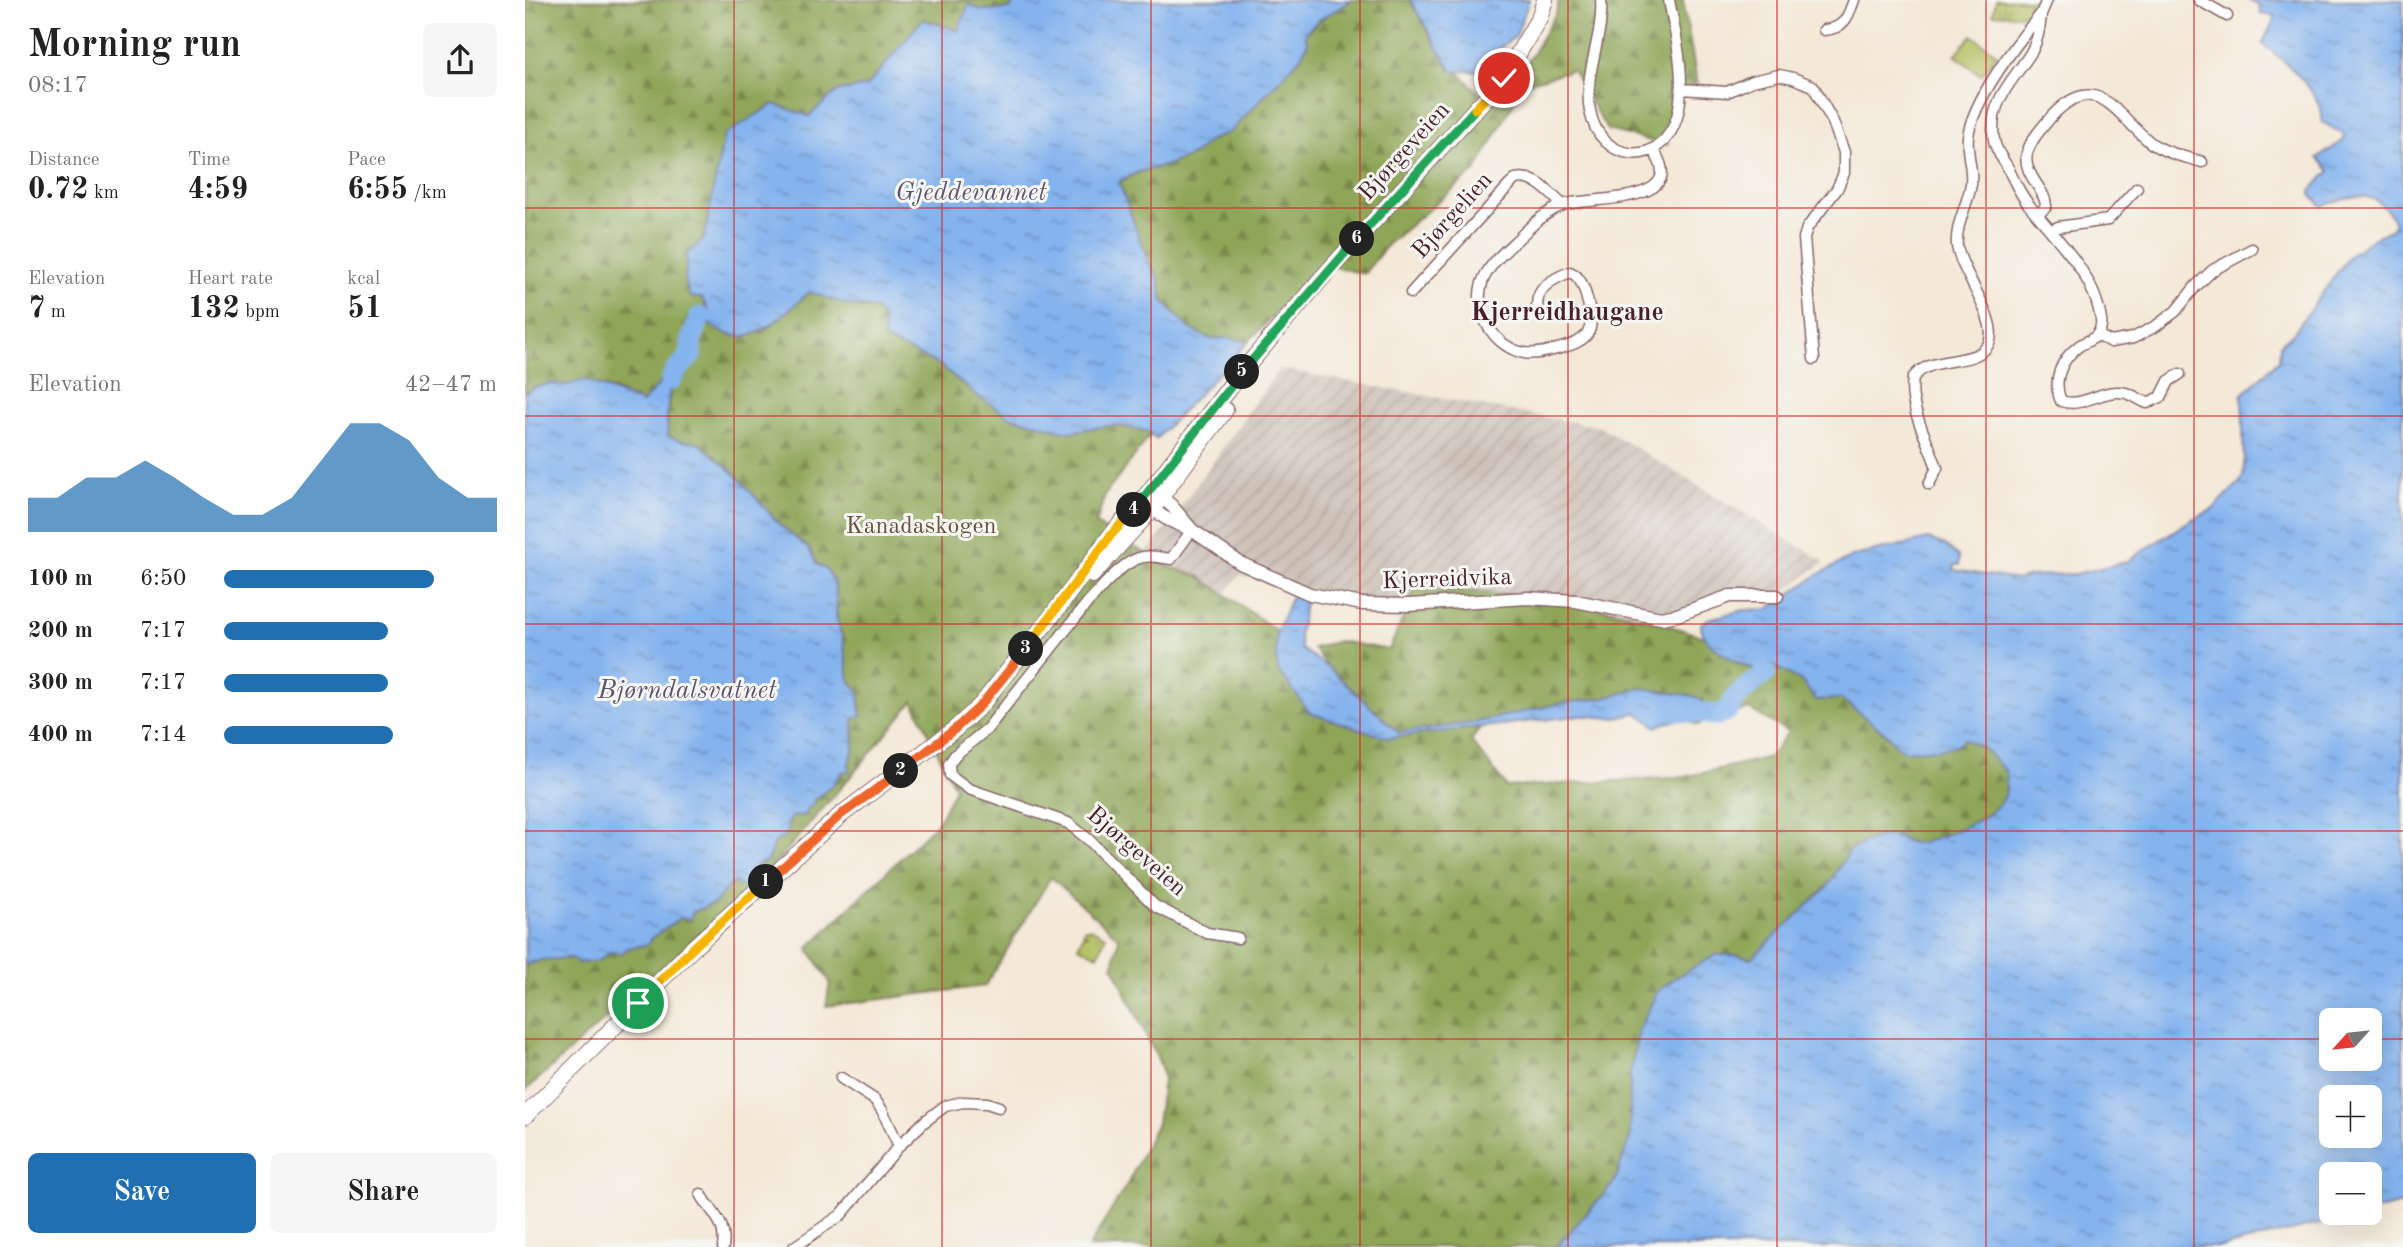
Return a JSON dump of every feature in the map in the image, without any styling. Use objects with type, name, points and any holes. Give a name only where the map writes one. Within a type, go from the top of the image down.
[{"type":"main road","name":"Bjørgeveien","points":[[525,1116],[704,937],[842,814],[955,729],[981,705],[1058,608],[1094,573],[1153,501],[1235,380],[1321,279],[1504,78],[1539,18],[1545,0]]},
{"type":"street","points":[[1599,2],[1588,88],[1594,127],[1602,139],[1617,151],[1637,155],[1652,149],[1669,134],[1677,117],[1681,89],[1669,0]]},
{"type":"street","points":[[1823,30],[1840,27],[1847,19],[1854,0]]},
{"type":"street","points":[[1929,484],[1937,468],[1922,432],[1912,396],[1913,378],[1925,366],[1979,353],[1987,347],[1990,340],[1989,323],[1963,267],[1957,243],[1958,230],[1971,188],[1968,133],[1987,89],[2041,14],[2047,0]]},
{"type":"street","points":[[2199,0],[2227,16]]},
{"type":"street","points":[[2041,14],[2040,30],[2031,53],[2008,82],[1999,100],[1994,118],[1994,141],[2016,186],[2083,272],[2094,293],[2102,324],[2098,335],[2064,358],[2057,392],[2061,401],[2076,403],[2106,393],[2126,393],[2147,403],[2161,397],[2169,381],[2181,374]]},
{"type":"street","points":[[1681,89],[1727,92],[1768,76],[1793,78],[1813,86],[1833,122],[1844,152],[1844,173],[1837,189],[1807,228],[1804,238],[1814,359]]},
{"type":"street","points":[[2037,215],[2046,208],[2046,201],[2028,171],[2027,154],[2035,135],[2071,99],[2085,95],[2109,102],[2152,143],[2202,162]]},
{"type":"street","points":[[1538,311],[1536,302],[1546,283],[1570,272],[1577,275],[1583,285],[1592,323],[1582,340],[1535,354],[1514,350],[1495,335],[1483,318],[1482,284],[1492,266],[1532,226],[1563,205],[1637,195],[1655,188],[1662,174],[1652,149]]},
{"type":"street","name":"Bjørgelien","points":[[1411,293],[1515,179],[1532,179],[1563,205]]},
{"type":"street","points":[[2051,231],[2058,227],[2108,220],[2137,188]]},
{"type":"street","points":[[2098,335],[2111,342],[2133,338],[2155,326],[2176,312],[2195,287],[2213,270],[2252,249]]},
{"type":"street","name":"Kjerreidvika","points":[[1153,501],[1163,518],[1192,530],[1240,563],[1310,594],[1361,604],[1409,605],[1528,598],[1576,601],[1661,618],[1730,596],[1777,596]]},
{"type":"street","name":"Bjørgeveien","points":[[1192,530],[1171,559],[1146,556],[1135,559],[1104,586],[987,729],[955,755],[949,764],[950,775],[969,789],[1068,823],[1089,839],[1155,906],[1206,933],[1238,938]]},
{"type":"street","points":[[841,1078],[875,1101],[899,1146]]},
{"type":"street","points":[[794,1247],[841,1215],[899,1146],[945,1106],[963,1102],[986,1103],[999,1107]]},
{"type":"street","points":[[701,1194],[722,1223],[723,1247]]},
{"type":"shaded area","points":[[1279,369],[1601,427],[1825,562],[1777,596],[1730,596],[1676,616],[1409,605],[1310,594],[1240,575],[1076,779],[1076,628],[1156,542]]},
{"type":"green space","name":"Kanadaskogen","points":[[525,0],[1015,0],[1011,9],[981,10],[959,31],[923,19],[867,86],[836,92],[809,116],[725,135],[704,239],[685,283],[690,297],[702,298],[708,311],[701,317],[762,333],[810,292],[845,304],[876,309],[883,319],[884,339],[940,365],[976,395],[1011,417],[1069,432],[1113,425],[1147,431],[1151,434],[1105,495],[1096,524],[1169,567],[1199,576],[1277,631],[1276,658],[1388,738],[1481,727],[1471,741],[1507,787],[1685,777],[1770,757],[1788,732],[1749,709],[1697,725],[1685,718],[1700,714],[1604,698],[1563,703],[1472,723],[1399,733],[1329,668],[1313,648],[1339,641],[1389,650],[1415,590],[1485,593],[1616,611],[1702,636],[1741,665],[1765,671],[1782,669],[1806,685],[1816,700],[1841,698],[1893,740],[1964,739],[1984,747],[2006,772],[2005,794],[2000,803],[1981,819],[1921,843],[1912,843],[1892,835],[1849,851],[1841,867],[1819,896],[1753,957],[1748,959],[1738,955],[1716,955],[1675,978],[1657,992],[1630,1075],[1630,1138],[1614,1183],[1556,1247],[1089,1247],[1129,1181],[1157,1123],[1163,1081],[1161,1066],[1113,966],[1119,938],[1051,877],[985,986],[826,1006],[830,982],[808,948],[938,822],[955,788],[913,701],[765,875],[525,1091],[525,965],[542,960],[573,958],[578,962],[598,961],[611,952],[648,944],[652,938],[680,918],[715,903],[726,888],[768,860],[773,844],[782,837],[791,817],[807,809],[832,786],[849,763],[854,748],[853,720],[859,692],[849,679],[836,616],[834,582],[827,570],[817,564],[809,548],[780,525],[736,475],[699,442],[681,441],[668,436],[667,413],[671,384],[660,384],[643,403],[612,389],[584,381],[566,385],[553,383],[525,393]]},
{"type":"green space","points":[[1351,0],[1410,0],[1451,71],[1457,71],[1488,102],[1517,81],[1556,13],[1559,0],[1683,0],[1697,82],[1675,95],[1667,145],[1607,130],[1572,70],[1524,84],[1476,170],[1388,244],[1364,274],[1323,264],[1248,342],[1229,338],[1210,339],[1189,328],[1163,301],[1159,279],[1148,261],[1119,182],[1138,172],[1164,166],[1195,154],[1208,141],[1230,132],[1308,31],[1322,18]]},
{"type":"green space","points":[[1996,0],[2036,0],[2027,13],[2018,15],[1993,14]]},
{"type":"green space","points":[[1972,35],[1997,54],[1981,75],[1955,55]]},
{"type":"green space","points":[[1085,928],[1106,936],[1098,955],[1078,946],[1083,935],[1087,935],[1083,932]]},
{"type":"water","name":"Gjeddevannet","points":[[1015,0],[1351,0],[1314,24],[1305,36],[1308,42],[1301,57],[1230,132],[1208,141],[1195,154],[1164,166],[1138,172],[1119,182],[1148,261],[1159,279],[1163,301],[1189,328],[1210,339],[1229,338],[1248,342],[1156,439],[1147,431],[1113,425],[1069,432],[1011,417],[976,395],[940,365],[884,339],[883,319],[876,309],[845,304],[810,292],[759,332],[746,336],[732,335],[717,330],[700,317],[708,311],[702,298],[690,297],[685,283],[687,254],[704,239],[724,135],[774,104],[809,116],[836,92],[867,86],[923,19],[958,31],[969,4],[981,10],[1010,9]]},
{"type":"water","points":[[1410,0],[1529,0],[1516,36],[1498,49],[1487,72],[1452,71]]},
{"type":"water","points":[[2248,0],[2403,0],[2403,1204],[2382,1209],[2382,1162],[2319,1162],[2319,1224],[2222,1247],[1556,1247],[1614,1183],[1630,1138],[1630,1075],[1639,1029],[1657,992],[1675,978],[1716,955],[1753,957],[1826,888],[1851,849],[1872,839],[1892,835],[1912,843],[1922,843],[1981,819],[2000,803],[2005,794],[2006,772],[1984,748],[1964,739],[1945,748],[1904,751],[1841,699],[1816,700],[1802,682],[1771,664],[1766,673],[1726,655],[1708,641],[1701,624],[1708,619],[1744,610],[1768,609],[1819,574],[1854,556],[1928,539],[1945,545],[1959,557],[1959,565],[1954,565],[1954,570],[2018,580],[2029,576],[2076,574],[2126,562],[2191,520],[2212,510],[2239,483],[2243,477],[2244,464],[2242,395],[2279,360],[2280,345],[2294,332],[2350,255],[2392,229],[2395,222],[2387,210],[2371,198],[2354,197],[2322,206],[2311,195],[2311,190],[2330,171],[2318,158],[2344,140],[2345,135],[2322,122],[2317,101],[2310,89],[2262,44],[2276,16],[2261,14],[2258,5]]},
{"type":"water","name":"Bjørndalsvatnet","points":[[665,378],[671,380],[667,413],[668,436],[681,441],[698,442],[736,475],[780,525],[809,549],[817,564],[827,570],[834,582],[836,616],[849,679],[859,692],[861,716],[853,720],[854,748],[849,763],[850,771],[842,772],[832,786],[814,800],[806,815],[791,817],[787,824],[789,829],[773,844],[768,860],[756,866],[746,876],[748,886],[740,887],[735,882],[715,903],[693,912],[690,919],[680,918],[652,938],[648,944],[625,949],[623,953],[611,952],[598,961],[578,963],[572,958],[542,960],[525,965],[525,393],[553,383],[566,385],[586,380],[642,403]]},
{"type":"water","points":[[1293,594],[1306,598],[1299,634],[1301,649],[1329,668],[1399,733],[1472,723],[1563,703],[1604,698],[1641,688],[1694,696],[1702,700],[1703,706],[1700,714],[1657,727],[1636,712],[1613,718],[1576,716],[1388,738],[1310,713],[1278,670],[1277,631]]},
{"type":"waterway","points":[[671,380],[691,355],[691,341],[700,317]]},
{"type":"waterway","points":[[1672,710],[1718,715],[1727,711],[1740,693],[1766,673]]},
{"type":"district","name":"Kjerreidhaugane","points":[[1567,313]]},
{"type":"route","points":[[638,1003],[695,946],[842,814],[955,729],[981,705],[1058,608],[1111,535],[1146,496],[1235,380],[1321,279],[1504,78]]}]
